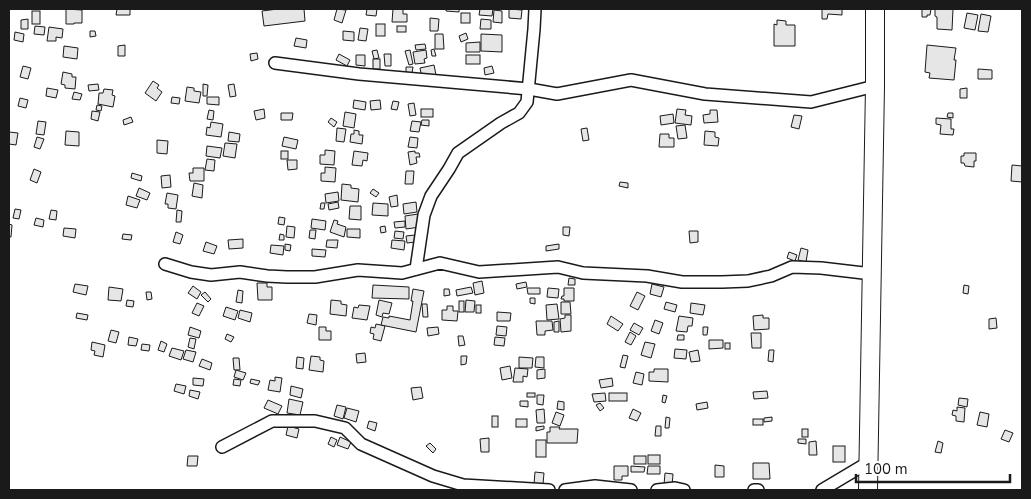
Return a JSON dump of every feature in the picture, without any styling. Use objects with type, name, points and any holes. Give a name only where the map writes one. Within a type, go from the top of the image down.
[{"type":"highway","points":[[868,490],[875,9]]},
{"type":"street","points":[[416,270],[424,214],[431,196],[458,153],[501,123],[519,114],[527,102],[535,9]]},
{"type":"street","points":[[275,63],[360,74],[529,89],[556,94],[631,80],[705,94],[811,102],[875,86]]},
{"type":"street","points":[[165,264],[191,272],[211,275],[240,272],[287,277],[314,277],[358,270],[402,273],[440,263],[479,272],[558,268],[583,273],[647,276],[682,282],[748,281],[771,276],[792,267],[821,268],[872,274]]},
{"type":"street","points":[[222,448],[272,421],[315,422],[345,428],[361,444],[433,476],[463,485],[550,490]]},
{"type":"street","points":[[822,490],[868,462]]},
{"type":"street","points":[[565,490],[595,486],[631,490]]},
{"type":"street","points":[[657,490],[675,488],[684,490]]},
{"type":"building","points":[[66,9],[82,10],[82,23],[66,24]]},
{"type":"building","points":[[117,9],[130,9],[130,15],[116,15]]},
{"type":"building","points":[[304,9],[305,21],[264,26],[262,11]]},
{"type":"building","points":[[337,9],[346,10],[342,23],[334,20]]},
{"type":"building","points":[[367,9],[377,9],[376,16],[366,15]]},
{"type":"building","points":[[393,9],[403,9],[403,14],[407,14],[407,22],[392,22]]},
{"type":"building","points":[[446,9],[459,9],[459,12],[446,11]]},
{"type":"building","points":[[480,9],[493,9],[492,16],[479,15]]},
{"type":"building","points":[[509,9],[522,10],[521,19],[509,18]]},
{"type":"building","points":[[822,9],[842,9],[842,15],[828,14],[827,19],[822,19]]},
{"type":"building","points":[[922,9],[931,9],[930,15],[922,17]]},
{"type":"building","points":[[935,9],[953,9],[952,30],[937,29]]},
{"type":"building","points":[[494,10],[502,11],[502,23],[493,22]]},
{"type":"building","points":[[32,11],[40,11],[40,24],[32,24]]},
{"type":"building","points":[[461,13],[470,13],[470,23],[461,23]]},
{"type":"building","points":[[967,13],[978,15],[975,30],[964,28]]},
{"type":"building","points":[[981,14],[991,16],[988,32],[978,31]]},
{"type":"building","points":[[430,18],[439,19],[438,31],[430,31]]},
{"type":"building","points":[[28,19],[28,29],[21,29],[21,20]]},
{"type":"building","points":[[481,19],[491,20],[491,29],[480,29]]},
{"type":"building","points":[[777,20],[786,21],[786,25],[795,25],[795,46],[774,46],[774,24],[777,25]]},
{"type":"building","points":[[376,24],[385,24],[385,36],[376,36]]},
{"type":"building","points":[[35,26],[45,27],[44,35],[34,34]]},
{"type":"building","points":[[397,26],[406,26],[406,32],[397,32]]},
{"type":"building","points":[[49,27],[63,29],[62,38],[56,37],[56,41],[47,41]]},
{"type":"building","points":[[360,28],[368,29],[366,41],[358,40]]},
{"type":"building","points":[[90,31],[95,31],[96,36],[90,37]]},
{"type":"building","points":[[343,31],[354,32],[354,41],[343,40]]},
{"type":"building","points":[[15,32],[24,34],[23,42],[14,40]]},
{"type":"building","points":[[466,33],[468,39],[461,42],[459,36]]},
{"type":"building","points":[[435,34],[443,34],[444,49],[435,49]]},
{"type":"building","points":[[481,34],[502,35],[502,52],[481,51]]},
{"type":"building","points":[[296,38],[307,40],[306,48],[294,46]]},
{"type":"building","points":[[480,42],[480,52],[466,52],[466,43]]},
{"type":"building","points":[[425,44],[426,49],[416,50],[415,45]]},
{"type":"building","points":[[125,45],[125,56],[118,56],[118,46]]},
{"type":"building","points":[[927,45],[956,48],[954,80],[929,78],[930,73],[925,72]]},
{"type":"building","points":[[64,46],[78,48],[77,59],[63,57]]},
{"type":"building","points":[[434,49],[436,56],[432,56],[431,50]]},
{"type":"building","points":[[377,50],[379,58],[374,59],[372,51]]},
{"type":"building","points":[[410,50],[413,64],[409,65],[405,51]]},
{"type":"building","points":[[426,50],[427,58],[424,59],[425,63],[415,64],[413,52]]},
{"type":"building","points":[[257,53],[258,59],[251,61],[250,54]]},
{"type":"building","points":[[339,54],[350,60],[347,66],[336,60]]},
{"type":"building","points":[[384,54],[391,54],[391,66],[385,66]]},
{"type":"building","points":[[356,55],[365,55],[365,66],[356,65]]},
{"type":"building","points":[[466,55],[480,55],[480,64],[466,64]]},
{"type":"building","points":[[373,59],[380,59],[380,69],[373,69]]},
{"type":"building","points":[[434,65],[436,75],[422,78],[420,68]]},
{"type":"building","points":[[23,66],[31,68],[28,79],[20,77]]},
{"type":"building","points":[[492,66],[494,73],[485,75],[484,68]]},
{"type":"building","points":[[406,67],[413,67],[412,73],[406,73]]},
{"type":"building","points":[[978,69],[992,70],[992,79],[978,79]]},
{"type":"building","points":[[63,72],[76,77],[75,89],[65,88],[65,85],[61,84]]},
{"type":"building","points":[[153,81],[159,85],[157,88],[162,92],[156,101],[145,93]]},
{"type":"building","points":[[98,84],[99,90],[89,91],[88,85]]},
{"type":"building","points":[[203,84],[208,85],[207,96],[203,96]]},
{"type":"building","points":[[234,84],[236,96],[230,97],[228,85]]},
{"type":"building","points":[[187,87],[201,92],[199,103],[185,101]]},
{"type":"building","points":[[47,88],[58,90],[56,98],[46,96]]},
{"type":"building","points":[[967,88],[967,98],[960,98],[960,89]]},
{"type":"building","points":[[104,89],[113,90],[112,95],[115,96],[113,107],[98,104],[99,93],[103,93]]},
{"type":"building","points":[[74,92],[82,94],[80,100],[72,99]]},
{"type":"building","points":[[172,97],[180,98],[179,104],[171,103]]},
{"type":"building","points":[[207,97],[219,97],[219,105],[207,104]]},
{"type":"building","points":[[20,98],[28,100],[26,108],[18,106]]},
{"type":"building","points":[[354,100],[366,102],[365,110],[353,108]]},
{"type":"building","points":[[380,100],[381,109],[371,110],[370,101]]},
{"type":"building","points":[[393,101],[399,102],[397,110],[391,109]]},
{"type":"building","points":[[414,103],[416,115],[410,116],[408,104]]},
{"type":"building","points":[[97,105],[102,106],[101,111],[96,110]]},
{"type":"building","points":[[264,109],[265,118],[256,120],[254,111]]},
{"type":"building","points":[[421,109],[433,109],[433,117],[421,117]]},
{"type":"building","points":[[677,109],[686,110],[685,115],[692,116],[691,125],[675,123]]},
{"type":"building","points":[[209,110],[214,111],[213,120],[207,119]]},
{"type":"building","points":[[710,110],[717,110],[718,122],[704,123],[703,115],[710,114]]},
{"type":"building","points":[[92,111],[100,112],[98,121],[91,119]]},
{"type":"building","points":[[345,112],[356,114],[354,128],[343,126]]},
{"type":"building","points":[[281,113],[293,113],[292,120],[281,120]]},
{"type":"building","points":[[948,113],[953,113],[953,118],[947,117]]},
{"type":"building","points":[[673,114],[674,123],[661,125],[660,116]]},
{"type":"building","points":[[794,115],[802,116],[799,129],[791,127]]},
{"type":"building","points":[[131,117],[133,122],[124,125],[123,120]]},
{"type":"building","points":[[331,118],[337,122],[334,127],[328,122]]},
{"type":"building","points":[[936,118],[951,119],[951,129],[954,129],[953,135],[940,134],[941,125],[936,124]]},
{"type":"building","points":[[422,120],[429,120],[429,126],[421,125]]},
{"type":"building","points":[[38,121],[46,122],[44,135],[36,134]]},
{"type":"building","points":[[412,121],[421,122],[419,132],[410,131]]},
{"type":"building","points":[[211,122],[223,124],[221,137],[206,135],[207,127],[210,128]]},
{"type":"building","points":[[685,125],[687,138],[678,139],[676,126]]},
{"type":"building","points":[[337,128],[346,129],[344,142],[336,141]]},
{"type":"building","points":[[587,128],[589,140],[583,141],[581,129]]},
{"type":"building","points":[[354,130],[359,131],[359,135],[363,135],[362,144],[350,142],[351,134],[354,134]]},
{"type":"building","points":[[66,131],[79,132],[79,146],[65,145]]},
{"type":"building","points":[[705,131],[715,132],[715,137],[719,138],[718,146],[704,145]]},
{"type":"building","points":[[9,132],[18,133],[16,145],[9,144]]},
{"type":"building","points":[[229,132],[240,134],[239,142],[228,141]]},
{"type":"building","points":[[660,134],[669,134],[669,138],[674,138],[674,147],[659,147]]},
{"type":"building","points":[[37,137],[44,139],[40,149],[34,147]]},
{"type":"building","points":[[284,137],[298,140],[296,149],[282,146]]},
{"type":"building","points":[[410,137],[418,138],[417,148],[408,147]]},
{"type":"building","points":[[157,140],[168,141],[167,154],[157,153]]},
{"type":"building","points":[[225,143],[237,144],[235,158],[223,156]]},
{"type":"building","points":[[207,146],[222,148],[220,158],[206,156]]},
{"type":"building","points":[[325,150],[335,151],[334,165],[320,164],[320,155],[325,155]]},
{"type":"building","points":[[281,151],[288,151],[288,159],[281,159]]},
{"type":"building","points":[[354,151],[368,153],[367,161],[363,160],[362,166],[352,165]]},
{"type":"building","points":[[415,151],[415,153],[419,153],[420,157],[416,157],[417,163],[410,165],[408,152]]},
{"type":"building","points":[[964,153],[976,153],[974,167],[965,166],[964,163],[961,163],[961,156],[964,156]]},
{"type":"building","points":[[207,159],[215,160],[214,171],[205,170]]},
{"type":"building","points":[[287,160],[297,160],[297,169],[288,170]]},
{"type":"building","points":[[1012,165],[1022,166],[1022,182],[1011,181]]},
{"type":"building","points":[[325,167],[336,168],[335,182],[321,181],[321,173],[325,173]]},
{"type":"building","points":[[193,168],[204,168],[204,181],[190,181],[189,173],[193,173]]},
{"type":"building","points":[[34,169],[41,172],[37,183],[30,180]]},
{"type":"building","points":[[406,171],[414,171],[413,184],[405,184]]},
{"type":"building","points":[[132,173],[142,176],[141,181],[131,178]]},
{"type":"building","points":[[170,175],[171,187],[162,188],[161,176]]},
{"type":"building","points":[[620,182],[628,183],[628,188],[619,186]]},
{"type":"building","points":[[194,183],[203,185],[202,198],[192,196]]},
{"type":"building","points":[[342,184],[351,185],[351,188],[359,189],[358,202],[341,200]]},
{"type":"building","points":[[139,188],[150,193],[147,200],[136,196]]},
{"type":"building","points":[[373,189],[379,193],[376,197],[370,193]]},
{"type":"building","points":[[338,192],[339,201],[326,203],[325,194]]},
{"type":"building","points":[[167,193],[178,195],[176,209],[168,208],[168,204],[165,204]]},
{"type":"building","points":[[397,195],[398,206],[391,207],[389,197]]},
{"type":"building","points":[[128,196],[140,200],[137,208],[126,205]]},
{"type":"building","points":[[338,202],[339,208],[329,210],[328,204]]},
{"type":"building","points":[[416,202],[417,212],[404,214],[403,204]]},
{"type":"building","points":[[321,203],[325,203],[324,209],[320,209]]},
{"type":"building","points":[[373,203],[388,204],[388,216],[372,215]]},
{"type":"building","points":[[350,206],[361,206],[361,220],[349,219]]},
{"type":"building","points":[[15,209],[21,210],[19,219],[13,218]]},
{"type":"building","points":[[51,210],[57,211],[56,220],[49,219]]},
{"type":"building","points":[[177,210],[182,211],[181,222],[176,222]]},
{"type":"building","points":[[418,214],[420,227],[406,229],[405,216]]},
{"type":"building","points":[[279,217],[285,218],[284,225],[278,224]]},
{"type":"building","points":[[36,218],[44,220],[43,227],[34,225]]},
{"type":"building","points":[[312,219],[326,221],[325,230],[311,228]]},
{"type":"building","points":[[334,220],[338,221],[337,224],[346,227],[344,237],[330,232]]},
{"type":"building","points":[[405,221],[405,227],[395,228],[394,222]]},
{"type":"building","points":[[9,224],[12,225],[11,237],[9,237]]},
{"type":"building","points":[[287,226],[295,227],[294,238],[286,237]]},
{"type":"building","points":[[385,226],[386,232],[381,233],[380,227]]},
{"type":"building","points":[[563,227],[570,227],[569,236],[563,235]]},
{"type":"building","points":[[64,228],[76,229],[75,238],[63,236]]},
{"type":"building","points":[[347,229],[360,229],[360,238],[347,237]]},
{"type":"building","points":[[310,230],[316,230],[315,239],[309,238]]},
{"type":"building","points":[[395,231],[404,232],[403,239],[394,238]]},
{"type":"building","points":[[689,231],[698,231],[698,242],[690,243]]},
{"type":"building","points":[[176,232],[183,235],[180,244],[173,242]]},
{"type":"building","points":[[123,234],[132,235],[131,240],[122,239]]},
{"type":"building","points":[[280,234],[284,235],[284,240],[279,240]]},
{"type":"building","points":[[415,235],[416,242],[407,243],[406,236]]},
{"type":"building","points":[[243,239],[243,248],[229,249],[228,240]]},
{"type":"building","points":[[327,240],[338,240],[337,248],[326,247]]},
{"type":"building","points":[[392,240],[405,241],[404,250],[391,248]]},
{"type":"building","points":[[206,242],[217,246],[214,254],[203,251]]},
{"type":"building","points":[[285,244],[291,245],[290,251],[285,250]]},
{"type":"building","points":[[559,244],[559,249],[546,251],[546,246]]},
{"type":"building","points":[[271,245],[284,246],[283,255],[270,253]]},
{"type":"building","points":[[801,248],[808,250],[806,262],[798,260]]},
{"type":"building","points":[[312,249],[326,250],[325,257],[312,256]]},
{"type":"building","points":[[789,252],[797,255],[795,261],[787,258]]},
{"type":"building","points":[[569,278],[575,279],[575,285],[568,285]]},
{"type":"building","points":[[482,281],[484,293],[475,295],[473,283]]},
{"type":"building","points":[[526,282],[527,287],[517,289],[516,284]]},
{"type":"building","points":[[257,283],[267,283],[267,287],[272,287],[272,300],[258,300]]},
{"type":"building","points":[[75,284],[88,286],[86,295],[73,292]]},
{"type":"building","points":[[652,284],[664,287],[661,297],[650,294]]},
{"type":"building","points":[[373,285],[409,287],[409,299],[372,298]]},
{"type":"building","points":[[964,285],[969,286],[968,294],[963,293]]},
{"type":"building","points":[[193,286],[201,292],[197,299],[188,293]]},
{"type":"building","points":[[109,287],[123,289],[121,301],[108,300]]},
{"type":"building","points":[[471,287],[473,293],[457,296],[456,290]]},
{"type":"building","points":[[527,288],[540,288],[540,294],[528,294]]},
{"type":"building","points":[[548,288],[559,289],[558,298],[547,297]]},
{"type":"building","points":[[564,288],[574,288],[574,301],[564,301],[564,299],[561,299],[564,296]]},
{"type":"building","points":[[413,289],[424,291],[416,332],[381,325],[383,317],[389,318],[389,316],[410,320]]},
{"type":"building","points":[[444,289],[449,289],[450,295],[444,296]]},
{"type":"building","points":[[238,290],[243,291],[242,303],[236,302]]},
{"type":"building","points":[[146,292],[151,292],[152,299],[147,300]]},
{"type":"building","points":[[205,292],[211,299],[208,302],[201,295]]},
{"type":"building","points":[[637,292],[645,296],[638,310],[630,306]]},
{"type":"building","points":[[530,298],[535,298],[535,304],[530,303]]},
{"type":"building","points":[[127,300],[134,301],[133,307],[126,306]]},
{"type":"building","points":[[331,300],[341,301],[341,304],[347,305],[346,316],[330,314]]},
{"type":"building","points":[[379,300],[392,303],[389,314],[383,313],[382,317],[376,315]]},
{"type":"building","points":[[466,300],[475,301],[474,312],[465,312]]},
{"type":"building","points":[[459,301],[464,301],[464,312],[459,312]]},
{"type":"building","points":[[561,302],[570,302],[571,314],[561,314]]},
{"type":"building","points":[[666,302],[677,305],[675,312],[664,309]]},
{"type":"building","points":[[197,303],[204,306],[199,316],[192,313]]},
{"type":"building","points":[[691,303],[705,305],[703,315],[690,313]]},
{"type":"building","points":[[422,304],[427,304],[428,317],[423,317]]},
{"type":"building","points":[[557,304],[559,319],[547,320],[546,305]]},
{"type":"building","points":[[359,305],[370,306],[367,320],[352,318],[354,307],[358,308]]},
{"type":"building","points":[[476,305],[481,305],[481,313],[476,313]]},
{"type":"building","points":[[447,306],[453,306],[453,311],[458,311],[457,321],[442,320],[442,310],[447,310]]},
{"type":"building","points":[[226,307],[238,311],[235,320],[223,316]]},
{"type":"building","points":[[240,310],[252,313],[250,322],[238,318]]},
{"type":"building","points":[[497,312],[511,313],[510,321],[497,321]]},
{"type":"building","points":[[77,313],[88,315],[87,320],[76,318]]},
{"type":"building","points":[[309,314],[317,315],[316,325],[307,323]]},
{"type":"building","points":[[565,315],[571,315],[571,331],[561,332],[560,319],[565,318]]},
{"type":"building","points":[[763,315],[763,318],[769,318],[769,329],[754,330],[753,316]]},
{"type":"building","points":[[611,316],[623,324],[618,331],[607,324]]},
{"type":"building","points":[[679,316],[693,318],[692,326],[688,326],[687,332],[676,331]]},
{"type":"building","points":[[996,318],[997,328],[989,329],[989,319]]},
{"type":"building","points":[[655,320],[663,323],[659,334],[651,331]]},
{"type":"building","points":[[536,321],[552,321],[553,330],[545,331],[545,335],[537,335]]},
{"type":"building","points":[[559,321],[559,332],[554,332],[554,322]]},
{"type":"building","points":[[634,323],[643,328],[639,335],[630,330]]},
{"type":"building","points":[[376,324],[385,326],[381,341],[373,339],[374,334],[370,333],[371,327],[375,328]]},
{"type":"building","points":[[497,326],[507,327],[506,336],[496,335]]},
{"type":"building","points":[[190,327],[201,331],[199,338],[188,335]]},
{"type":"building","points":[[319,327],[326,327],[326,331],[331,331],[331,340],[319,340]]},
{"type":"building","points":[[438,327],[439,334],[428,336],[427,328]]},
{"type":"building","points":[[703,327],[708,327],[707,335],[703,335]]},
{"type":"building","points":[[111,330],[119,332],[116,343],[108,341]]},
{"type":"building","points":[[630,332],[636,336],[631,345],[625,342]]},
{"type":"building","points":[[751,333],[761,333],[761,348],[752,348]]},
{"type":"building","points":[[227,334],[234,337],[231,342],[225,339]]},
{"type":"building","points":[[678,335],[684,335],[684,340],[677,340]]},
{"type":"building","points":[[458,336],[463,336],[465,345],[459,346]]},
{"type":"building","points":[[129,337],[138,339],[136,346],[128,345]]},
{"type":"building","points":[[495,337],[505,338],[504,346],[494,345]]},
{"type":"building","points":[[190,338],[196,339],[194,349],[188,347]]},
{"type":"building","points":[[709,340],[723,340],[723,348],[709,349]]},
{"type":"building","points":[[161,341],[167,344],[164,352],[158,350]]},
{"type":"building","points":[[92,342],[105,345],[103,357],[94,355],[95,351],[91,350]]},
{"type":"building","points":[[645,342],[655,344],[651,358],[641,355]]},
{"type":"building","points":[[725,343],[730,343],[730,349],[725,349]]},
{"type":"building","points":[[142,344],[150,345],[149,351],[141,350]]},
{"type":"building","points":[[172,348],[184,351],[181,360],[169,356]]},
{"type":"building","points":[[675,349],[687,350],[686,359],[674,358]]},
{"type":"building","points":[[186,350],[196,352],[193,362],[183,359]]},
{"type":"building","points":[[698,350],[700,361],[691,362],[689,352]]},
{"type":"building","points":[[769,350],[774,350],[773,362],[768,361]]},
{"type":"building","points":[[365,353],[366,362],[357,363],[356,354]]},
{"type":"building","points":[[623,355],[628,356],[625,368],[620,367]]},
{"type":"building","points":[[311,356],[320,357],[320,360],[324,361],[323,372],[309,370]]},
{"type":"building","points":[[461,356],[467,356],[466,364],[461,365]]},
{"type":"building","points":[[297,357],[304,358],[303,369],[296,368]]},
{"type":"building","points":[[519,357],[533,358],[532,368],[519,368]]},
{"type":"building","points":[[536,357],[544,357],[544,368],[535,367]]},
{"type":"building","points":[[233,358],[239,358],[240,370],[234,370]]},
{"type":"building","points":[[202,359],[212,363],[210,370],[199,366]]},
{"type":"building","points":[[510,366],[512,378],[502,380],[500,368]]},
{"type":"building","points":[[515,368],[528,369],[527,377],[523,376],[523,382],[513,382]]},
{"type":"building","points":[[545,369],[545,378],[537,379],[537,370]]},
{"type":"building","points":[[654,369],[668,369],[668,382],[649,381],[649,372],[654,372]]},
{"type":"building","points":[[236,370],[246,373],[243,380],[234,377]]},
{"type":"building","points":[[636,372],[644,374],[642,385],[633,383]]},
{"type":"building","points":[[275,377],[282,378],[280,392],[268,390],[270,380],[275,381]]},
{"type":"building","points":[[193,378],[204,379],[203,386],[193,385]]},
{"type":"building","points":[[612,378],[613,386],[601,388],[599,380]]},
{"type":"building","points":[[234,379],[241,380],[240,386],[233,385]]},
{"type":"building","points":[[251,379],[260,381],[258,385],[250,383]]},
{"type":"building","points":[[176,384],[186,386],[184,394],[174,391]]},
{"type":"building","points":[[291,386],[303,389],[301,398],[290,395]]},
{"type":"building","points":[[421,387],[423,398],[413,400],[411,388]]},
{"type":"building","points":[[190,390],[200,392],[198,399],[189,396]]},
{"type":"building","points":[[767,391],[768,398],[754,399],[753,392]]},
{"type":"building","points":[[527,393],[535,393],[535,397],[527,397]]},
{"type":"building","points":[[605,393],[606,401],[594,402],[592,394]]},
{"type":"building","points":[[609,393],[627,393],[627,401],[609,401]]},
{"type":"building","points":[[537,395],[544,395],[543,405],[537,404]]},
{"type":"building","points":[[663,395],[667,396],[665,403],[662,402]]},
{"type":"building","points":[[959,398],[968,399],[967,407],[958,405]]},
{"type":"building","points":[[289,399],[303,402],[300,415],[287,413]]},
{"type":"building","points":[[268,400],[282,406],[278,414],[264,408]]},
{"type":"building","points":[[520,401],[528,401],[528,407],[520,406]]},
{"type":"building","points":[[558,401],[564,402],[564,410],[557,409]]},
{"type":"building","points":[[707,402],[708,408],[697,410],[696,404]]},
{"type":"building","points":[[600,403],[604,408],[600,411],[596,405]]},
{"type":"building","points":[[337,405],[346,407],[343,419],[334,416]]},
{"type":"building","points":[[957,407],[965,408],[964,422],[956,421],[956,416],[952,415],[953,410],[957,411]]},
{"type":"building","points":[[347,408],[359,411],[356,422],[344,418]]},
{"type":"building","points":[[544,409],[545,423],[537,423],[536,410]]},
{"type":"building","points":[[633,409],[641,413],[637,421],[629,418]]},
{"type":"building","points":[[556,412],[564,415],[560,426],[552,423]]},
{"type":"building","points":[[980,412],[989,414],[987,427],[977,425]]},
{"type":"building","points":[[492,416],[498,416],[498,427],[492,427]]},
{"type":"building","points":[[666,417],[670,418],[669,428],[665,428]]},
{"type":"building","points":[[772,417],[772,421],[764,422],[764,418]]},
{"type":"building","points":[[516,419],[527,419],[527,427],[516,427]]},
{"type":"building","points":[[753,419],[763,419],[763,425],[753,425]]},
{"type":"building","points":[[369,421],[377,423],[375,431],[367,428]]},
{"type":"building","points":[[288,426],[299,429],[297,438],[286,435]]},
{"type":"building","points":[[544,426],[544,429],[536,431],[536,427]]},
{"type":"building","points":[[656,426],[661,426],[661,436],[655,436]]},
{"type":"building","points":[[550,427],[578,429],[577,443],[547,443],[547,432],[550,432]]},
{"type":"building","points":[[802,429],[808,429],[808,437],[802,437]]},
{"type":"building","points":[[1005,430],[1013,433],[1009,442],[1001,439]]},
{"type":"building","points":[[331,437],[337,440],[334,447],[328,444]]},
{"type":"building","points":[[340,437],[351,442],[348,449],[337,445]]},
{"type":"building","points":[[489,438],[489,452],[481,452],[480,439]]},
{"type":"building","points":[[798,439],[806,439],[806,444],[798,443]]},
{"type":"building","points":[[536,440],[546,440],[546,457],[536,457]]},
{"type":"building","points":[[816,441],[817,455],[809,455],[809,442]]},
{"type":"building","points":[[938,441],[943,443],[941,453],[935,452]]},
{"type":"building","points":[[430,443],[436,449],[433,453],[426,446]]},
{"type":"building","points":[[833,446],[845,446],[845,462],[833,462]]},
{"type":"building","points":[[648,455],[660,455],[660,464],[648,464]]},
{"type":"building","points":[[188,456],[198,456],[197,466],[187,466]]},
{"type":"building","points":[[634,456],[646,456],[646,464],[634,464]]},
{"type":"building","points":[[753,463],[769,463],[770,479],[753,479]]},
{"type":"building","points":[[715,465],[724,466],[724,477],[715,477]]},
{"type":"building","points":[[614,466],[628,466],[628,476],[622,476],[622,480],[614,480]]},
{"type":"building","points":[[631,466],[645,467],[644,472],[631,472]]},
{"type":"building","points":[[648,466],[660,466],[660,474],[647,474]]},
{"type":"building","points":[[535,472],[544,473],[543,484],[534,484]]},
{"type":"building","points":[[665,473],[673,474],[672,486],[664,485]]}]
